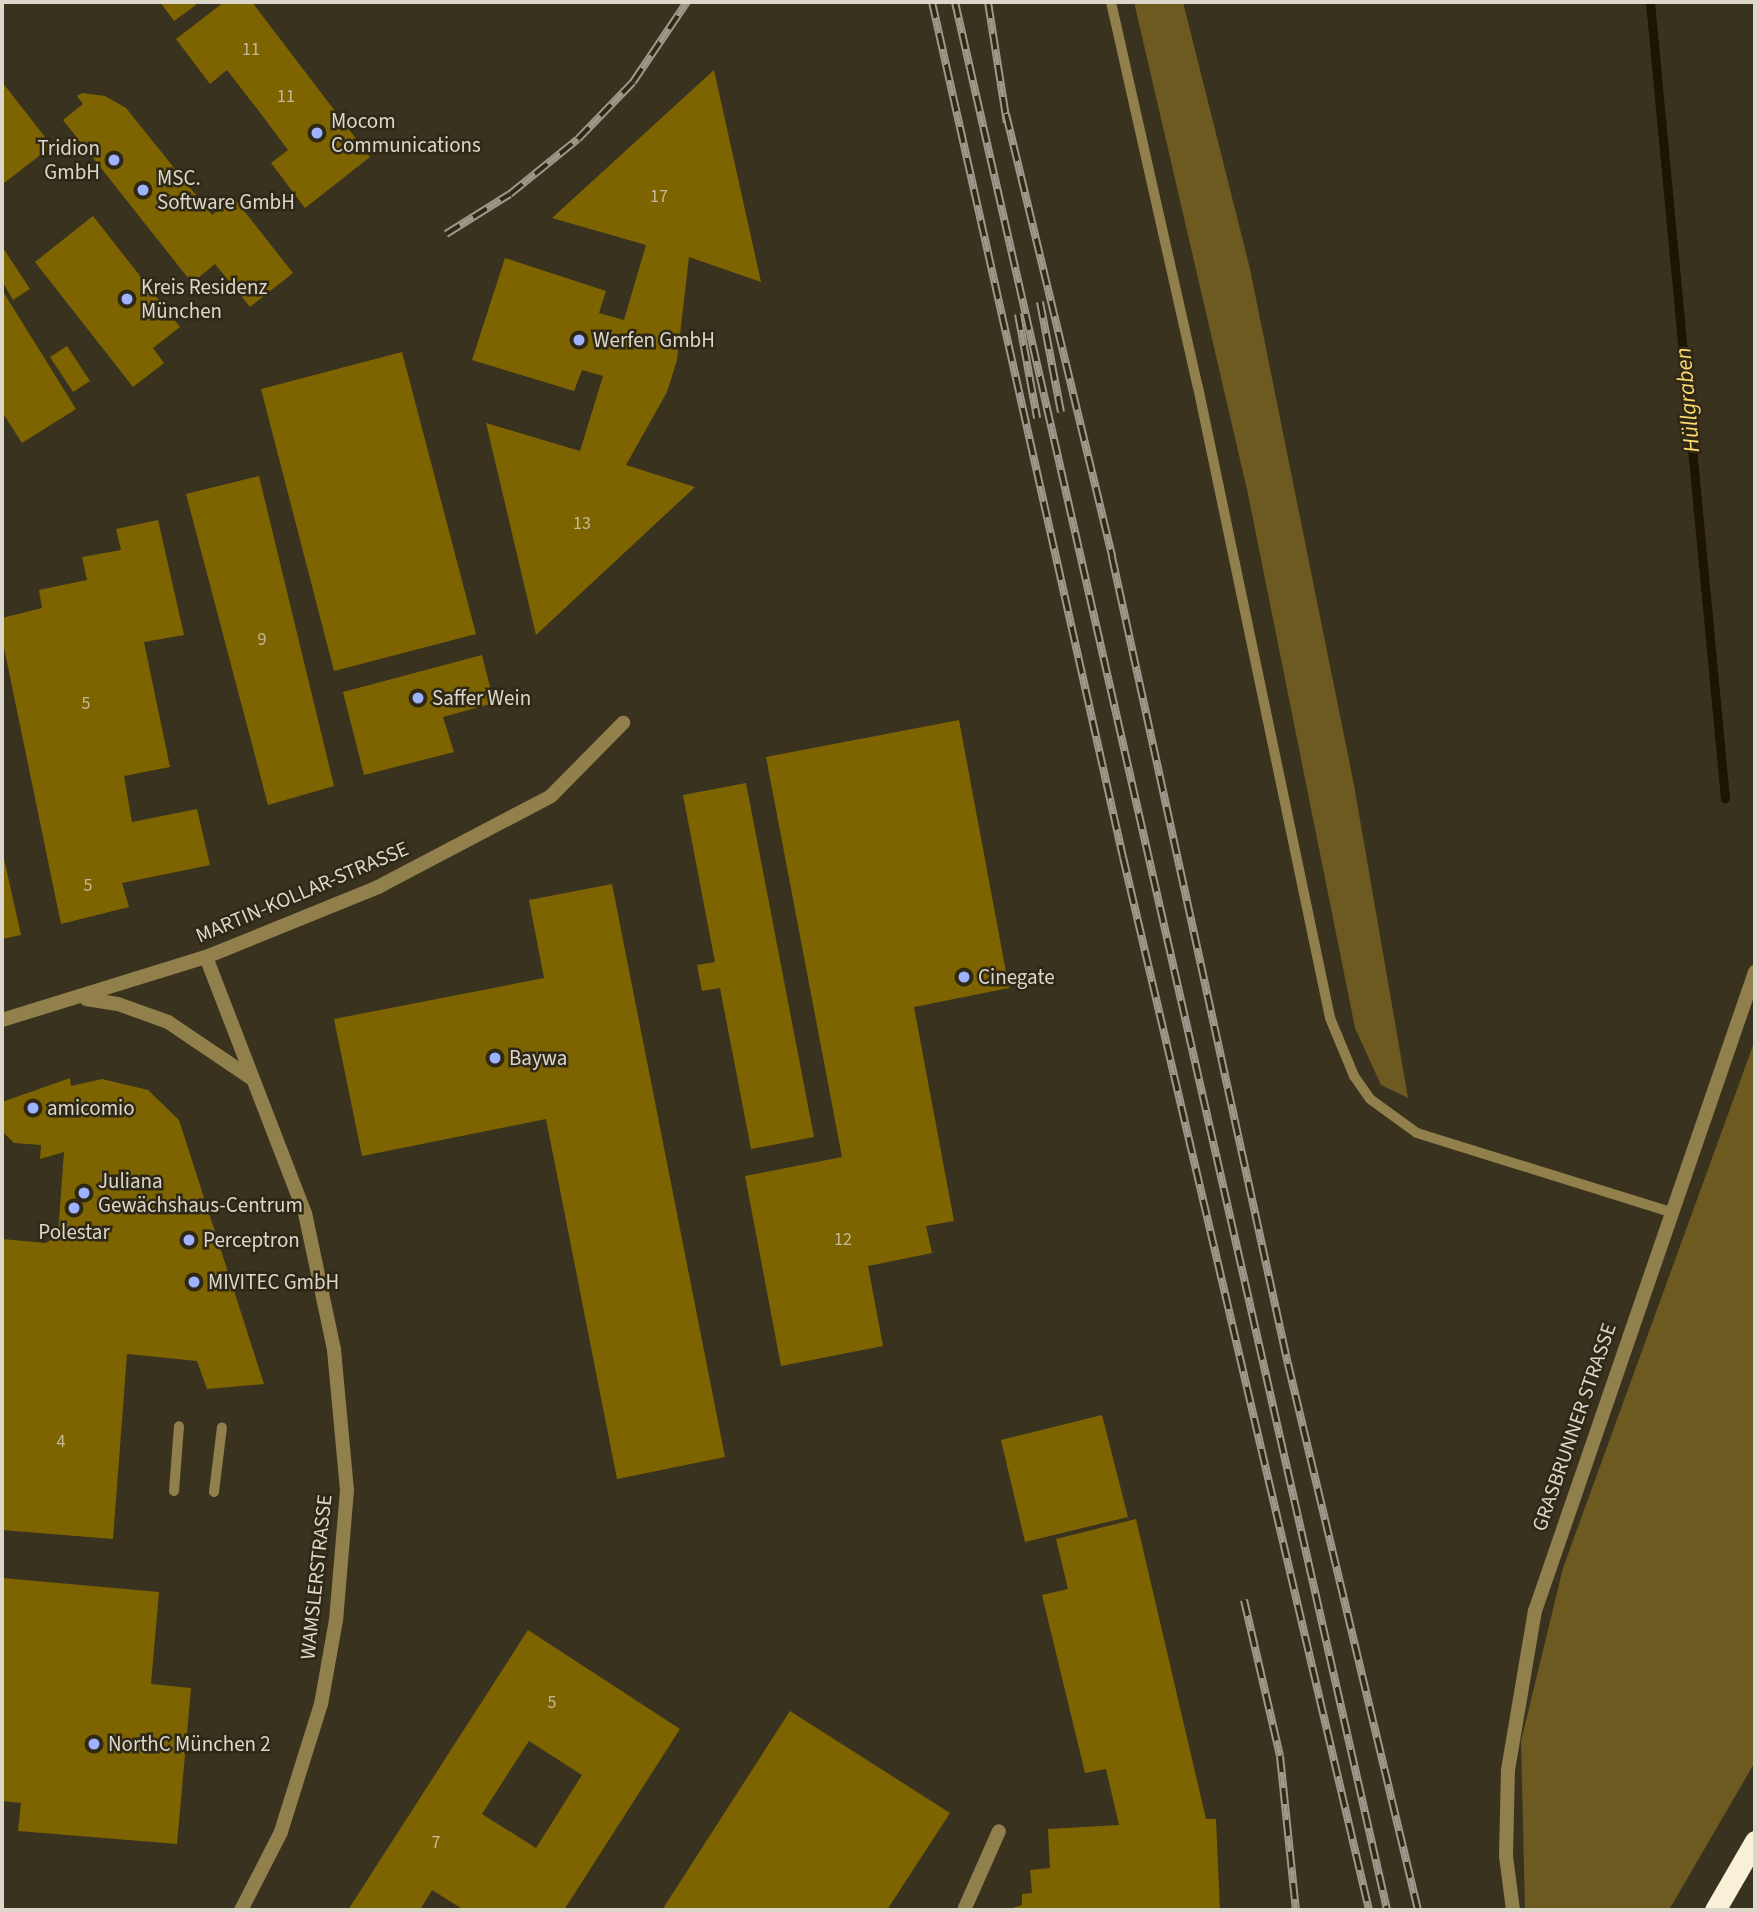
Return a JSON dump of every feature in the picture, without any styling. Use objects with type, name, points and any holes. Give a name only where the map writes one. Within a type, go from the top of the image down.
[{"type":"highway","points":[[1715,1910],[1755,1841]]},
{"type":"street","name":"MARTIN-KOLLAR-STRASSE","points":[[2,1020],[81,998],[206,957],[378,887],[551,796],[623,723]]},
{"type":"street","name":"WAMSLERSTRASSE","points":[[206,957],[305,1213],[334,1350],[347,1490],[336,1619],[321,1704],[281,1832],[241,1910]]},
{"type":"street","name":"GRASBRUNNER STRASSE","points":[[1513,1910],[1506,1856],[1508,1770],[1535,1611],[1755,972]]},
{"type":"street","points":[[81,998],[118,1004],[167,1022],[251,1078]]},
{"type":"street","points":[[964,1910],[999,1831]]},
{"type":"lane","points":[[1111,2],[1198,387],[1330,1018],[1354,1076],[1370,1098],[1417,1133],[1671,1212]]},
{"type":"lane","points":[[174,1491],[179,1426]]},
{"type":"lane","points":[[214,1492],[222,1427]]},
{"type":"shaded area","points":[[1134,2],[1183,2],[1250,269],[1354,785],[1408,1098],[1381,1085],[1355,1028],[1248,494]]},
{"type":"shaded area","points":[[1755,1040],[1755,1762],[1669,1910],[1525,1910],[1521,1741],[1563,1568]]},
{"type":"building","points":[[160,2],[194,2],[196,5],[174,21]]},
{"type":"building","points":[[224,2],[252,2],[370,157],[305,208],[271,163],[288,150],[258,110],[227,70],[210,84],[176,39]]},
{"type":"building","points":[[714,70],[761,282],[689,257],[677,360],[667,392],[626,465],[695,487],[536,635],[486,423],[580,451],[603,376],[582,370],[574,391],[472,360],[505,258],[606,291],[599,313],[624,320],[646,245],[552,218]]},
{"type":"building","points":[[2,82],[52,146],[4,183],[2,179]]},
{"type":"building","points":[[82,93],[105,96],[126,108],[212,215],[234,198],[293,273],[250,307],[215,264],[192,283],[63,120],[83,104],[77,96]]},
{"type":"building","points":[[93,216],[180,327],[153,348],[164,363],[133,387],[35,262]]},
{"type":"building","points":[[3,248],[30,289],[13,300],[2,281]]},
{"type":"building","points":[[2,290],[76,409],[22,443],[2,412]]},
{"type":"building","points":[[67,346],[90,381],[73,392],[50,357]]},
{"type":"building","points":[[402,352],[476,634],[334,671],[261,389]]},
{"type":"building","points":[[259,476],[334,786],[268,805],[186,494]]},
{"type":"building","points":[[158,520],[184,635],[144,642],[170,767],[124,776],[132,822],[197,809],[210,865],[122,883],[129,907],[61,924],[2,638],[2,618],[42,608],[39,590],[87,580],[82,557],[121,550],[116,529]]},
{"type":"building","name":"Saffer Wein","points":[[482,655],[494,703],[443,717],[454,752],[364,775],[343,692]]},
{"type":"building","points":[[959,720],[1009,988],[914,1007],[954,1221],[926,1226],[932,1253],[868,1266],[883,1346],[781,1366],[745,1176],[842,1157],[766,757]]},
{"type":"building","points":[[746,783],[814,1137],[751,1149],[720,988],[702,991],[697,965],[715,962],[683,795]]},
{"type":"building","points":[[2,850],[21,935],[2,939]]},
{"type":"building","points":[[612,884],[725,1457],[617,1479],[546,1119],[362,1156],[334,1019],[544,978],[529,900]]},
{"type":"building","points":[[70,1078],[71,1086],[102,1079],[148,1090],[179,1120],[264,1384],[207,1389],[197,1361],[127,1354],[113,1539],[2,1530],[2,1239],[46,1243],[58,1235],[64,1152],[40,1159],[41,1145],[14,1143],[2,1131],[2,1102]]},
{"type":"building","points":[[1102,1415],[1128,1517],[1025,1542],[1001,1440]]},
{"type":"building","points":[[1136,1519],[1206,1819],[1216,1819],[1220,1910],[1006,1910],[1022,1905],[1022,1894],[1032,1893],[1030,1870],[1050,1868],[1048,1829],[1119,1825],[1106,1769],[1085,1773],[1042,1595],[1068,1589],[1056,1539]]},
{"type":"building","name":"NorthC München 2","points":[[2,1578],[159,1592],[151,1684],[191,1688],[177,1844],[18,1831],[21,1803],[2,1801]]},
{"type":"building","points":[[528,1630],[680,1729],[564,1910],[464,1910],[432,1890],[420,1910],[348,1910]],"holes":[[[529,1741],[582,1775],[536,1848],[482,1814]]]},
{"type":"building","points":[[790,1711],[950,1813],[887,1910],[662,1910]]},
{"type":"waterway","name":"Hüllgraben","points":[[1650,2],[1725,798]]},
{"type":"railway","points":[[446,234],[510,194],[578,139],[633,82],[687,2]]},
{"type":"railway","points":[[932,2],[1123,857],[1369,1910]]},
{"type":"railway","points":[[955,2],[1387,1910]]},
{"type":"railway","points":[[988,2],[1007,123]]},
{"type":"railway","points":[[1006,114],[1112,557],[1288,1364],[1418,1910]]},
{"type":"railway","points":[[1040,302],[1061,412]]},
{"type":"railway","points":[[1018,314],[1037,418]]},
{"type":"railway","points":[[1244,1600],[1280,1756],[1296,1910]]},
{"type":"place","name":"Mocom Communications","points":[[317,133]]},
{"type":"place","name":"Tridion GmbH","points":[[114,160]]},
{"type":"place","name":"MSC. Software GmbH","points":[[143,190]]},
{"type":"place","name":"Kreis Residenz München","points":[[127,299]]},
{"type":"place","name":"Werfen GmbH","points":[[579,340]]},
{"type":"place","name":"Saffer Wein","points":[[418,698]]},
{"type":"place","name":"Cinegate","points":[[964,977]]},
{"type":"place","name":"Baywa","points":[[495,1058]]},
{"type":"place","name":"amicomio","points":[[33,1108]]},
{"type":"place","name":"Juliana Gewächshaus-Centrum","points":[[84,1193]]},
{"type":"place","name":"Polestar","points":[[74,1208]]},
{"type":"place","name":"Perceptron","points":[[189,1240]]},
{"type":"place","name":"MIVITEC GmbH","points":[[194,1282]]},
{"type":"place","name":"NorthC München 2","points":[[94,1744]]}]
